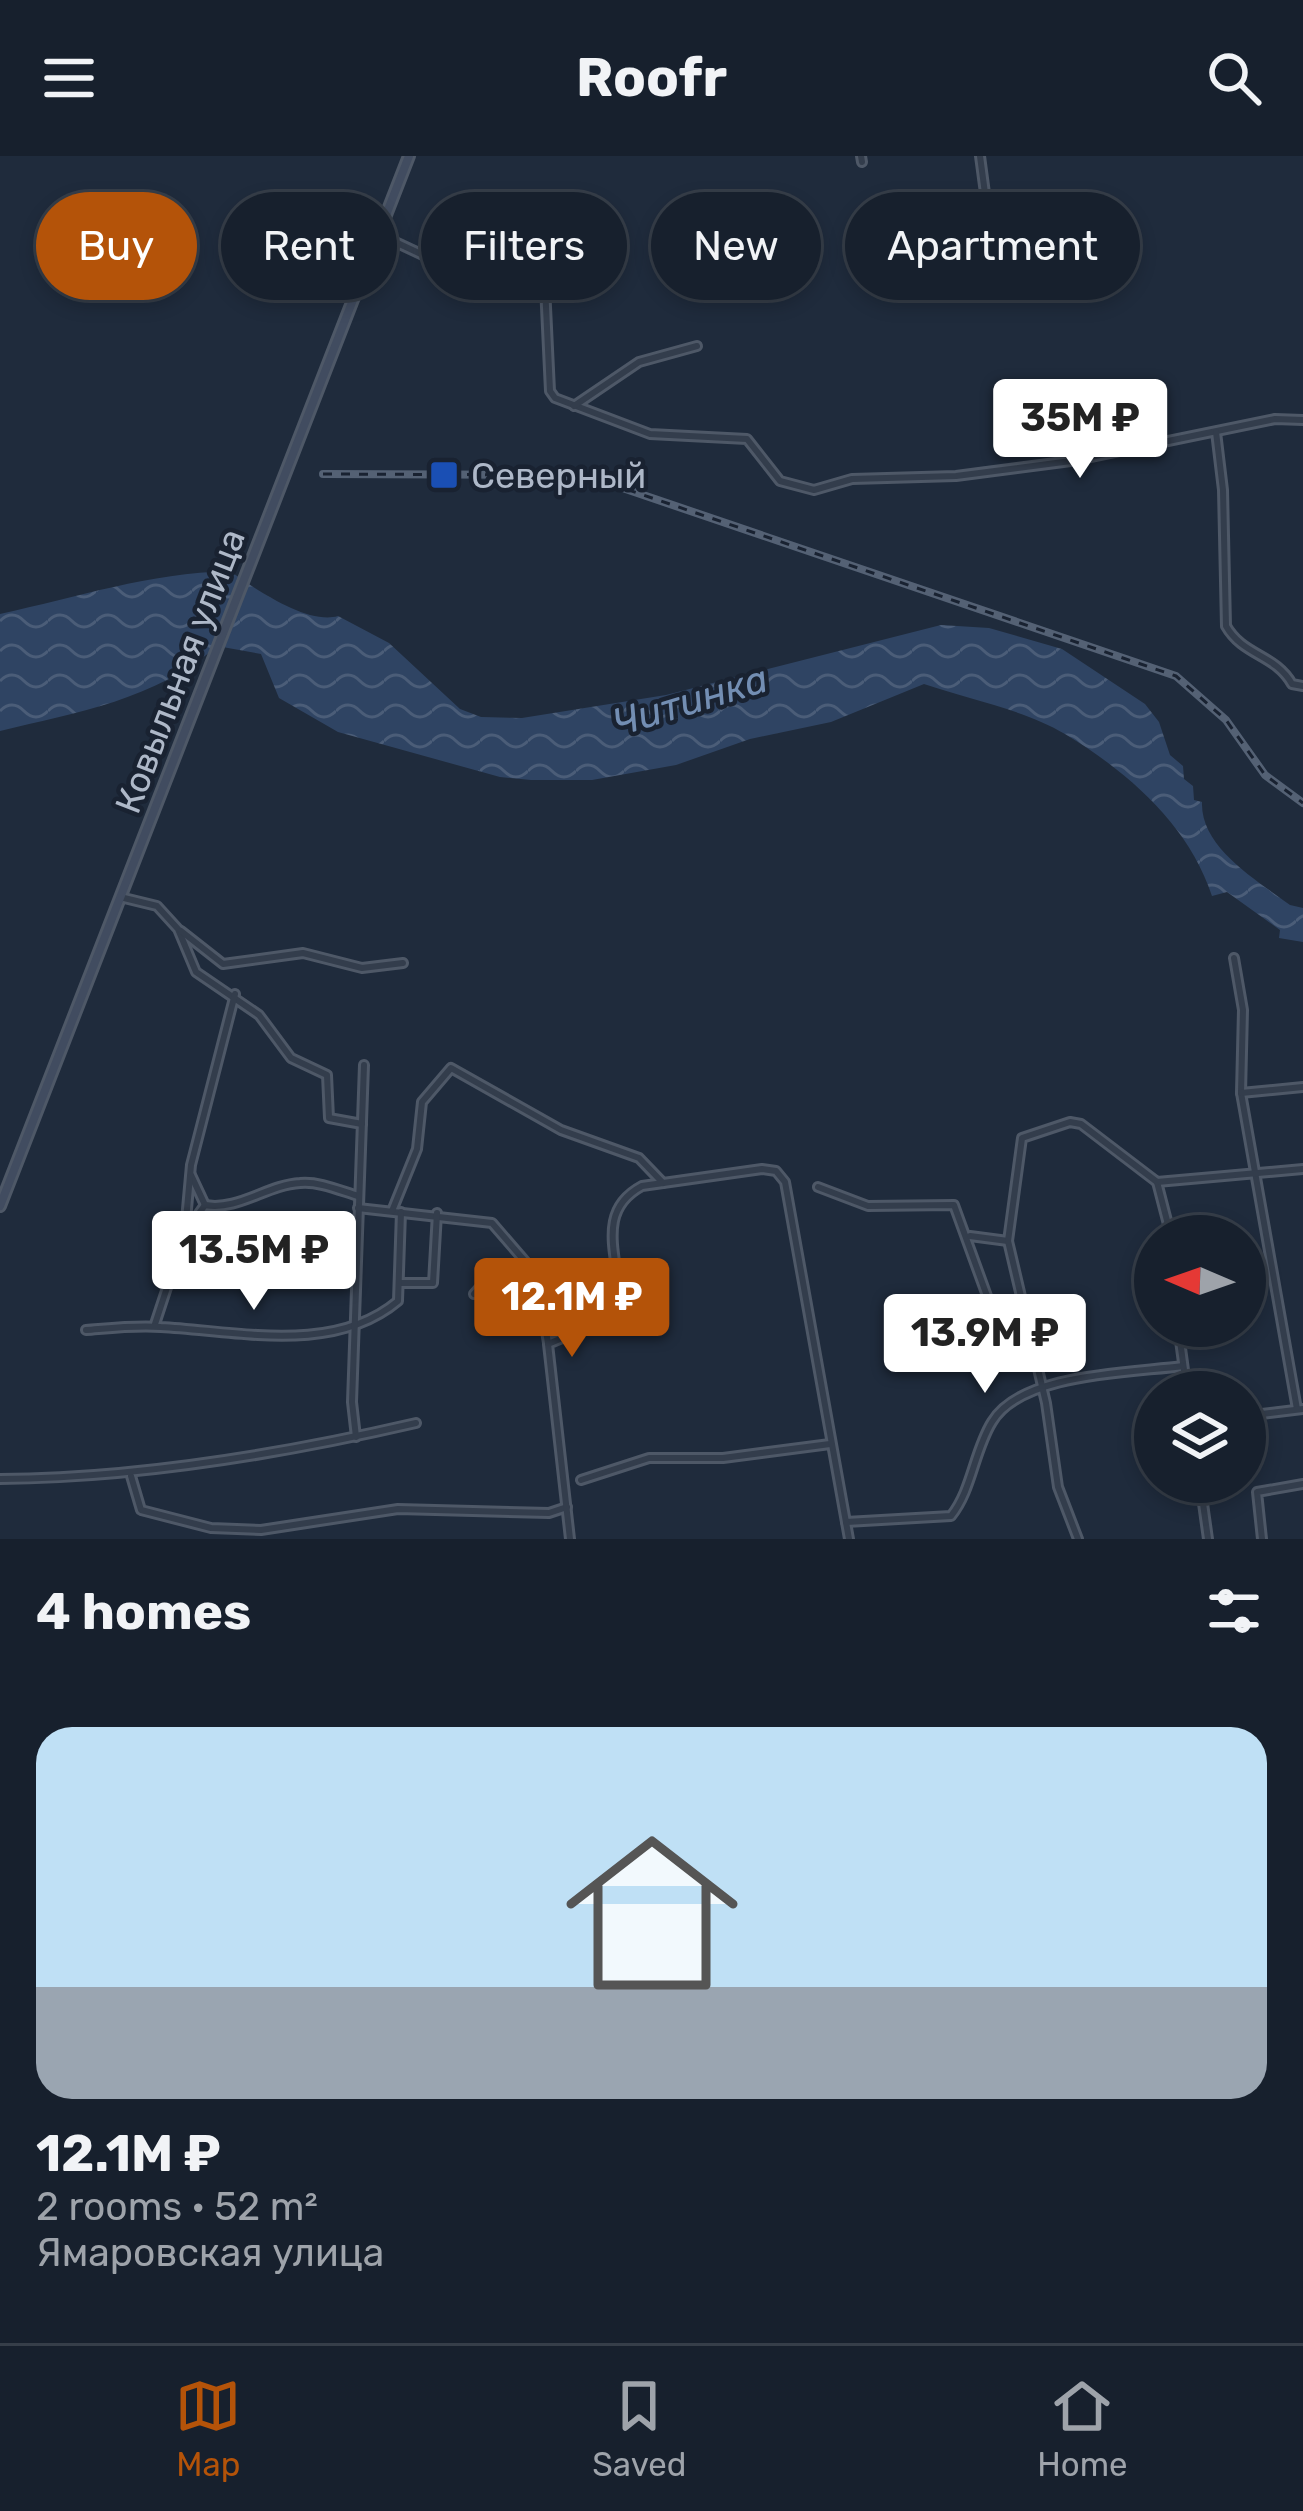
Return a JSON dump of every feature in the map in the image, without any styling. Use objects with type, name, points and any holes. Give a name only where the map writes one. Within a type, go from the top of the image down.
[{"type":"main road","name":"Ковыльная улица","points":[[395,192],[409,156]]},
{"type":"main road","name":"Ковыльная улица","points":[[0,1206],[353,300]]},
{"type":"street","points":[[980,156],[985,192]]},
{"type":"street","points":[[397,243],[423,255],[545,286],[550,391],[574,406],[650,434],[747,439],[788,486],[814,490],[852,479],[956,476],[1023,468],[1275,419],[1303,420]]},
{"type":"street","points":[[574,406],[639,362],[698,346]]},
{"type":"street","points":[[1216,432],[1223,490],[1226,626],[1237,644],[1280,663],[1292,685],[1303,686]]},
{"type":"street","points":[[120,897],[158,906],[178,929],[223,964],[303,953],[362,968],[403,963]]},
{"type":"street","points":[[178,929],[196,972],[235,994],[259,1015],[281,1049],[327,1075],[329,1118],[362,1124]]},
{"type":"street","points":[[1234,958],[1243,1010],[1241,1093],[1300,1409],[1266,1413]]},
{"type":"street","points":[[154,1326],[185,1233],[190,1172],[235,994]]},
{"type":"street","points":[[356,1437],[364,1065]]},
{"type":"street","points":[[86,1330],[154,1326],[299,1338],[356,1323],[395,1305],[397,1211],[417,1149],[422,1102],[451,1068],[561,1130],[639,1158],[663,1183]]},
{"type":"street","points":[[1241,1093],[1303,1087]]},
{"type":"street","points":[[1078,1539],[1058,1487],[1042,1387],[1008,1241],[1022,1138],[1070,1122],[1081,1124],[1157,1182],[1166,1215]]},
{"type":"street","points":[[1157,1182],[1303,1169]]},
{"type":"street","points":[[548,1344],[617,1315],[609,1228],[629,1192],[663,1183],[776,1171],[785,1182],[849,1539]]},
{"type":"street","points":[[190,1172],[205,1205]]},
{"type":"street","points":[[205,1205],[230,1206],[261,1191],[303,1182],[358,1196]]},
{"type":"street","points":[[818,1187],[868,1206],[949,1203],[969,1236],[1003,1340],[1034,1367]]},
{"type":"street","points":[[185,1233],[205,1205]]},
{"type":"street","points":[[358,1208],[437,1213],[493,1223],[536,1274],[570,1539]]},
{"type":"street","points":[[398,1283],[433,1283],[437,1213]]},
{"type":"street","points":[[969,1236],[1008,1241]]},
{"type":"street","points":[[474,1294],[491,1275],[536,1274]]},
{"type":"street","points":[[1181,1347],[1184,1371]]},
{"type":"street","points":[[1288,1360],[1303,1358]]},
{"type":"street","points":[[846,1522],[951,1516],[992,1422],[1014,1397],[1042,1387],[1183,1366]]},
{"type":"street","points":[[0,1479],[130,1476],[171,1464],[356,1437],[416,1423]]},
{"type":"street","points":[[581,1480],[649,1458],[723,1458],[832,1443]]},
{"type":"street","points":[[130,1476],[141,1510],[239,1530],[398,1509],[549,1513],[567,1507]]},
{"type":"street","points":[[1262,1539],[1257,1492],[1303,1484]]},
{"type":"street","points":[[1203,1503],[1208,1539]]},
{"type":"water","name":"Читинка","points":[[230,571],[282,604],[312,615],[338,616],[389,643],[460,709],[481,717],[522,718],[666,695],[941,625],[989,628],[1062,649],[1145,704],[1159,722],[1170,755],[1183,766],[1194,800],[1202,802],[1210,834],[1233,862],[1290,905],[1303,908],[1303,942],[1279,938],[1280,930],[1227,892],[1212,896],[1202,870],[1172,824],[1133,783],[1088,749],[1032,718],[924,684],[831,722],[750,739],[676,765],[592,780],[500,777],[338,732],[279,698],[261,654],[217,646],[142,692],[0,731],[0,614],[142,581]]},
{"type":"railway","points":[[323,474],[556,475],[602,481],[1176,676],[1226,720],[1265,775],[1303,803]]},
{"type":"place","name":"Северный","points":[[444,475]]}]
